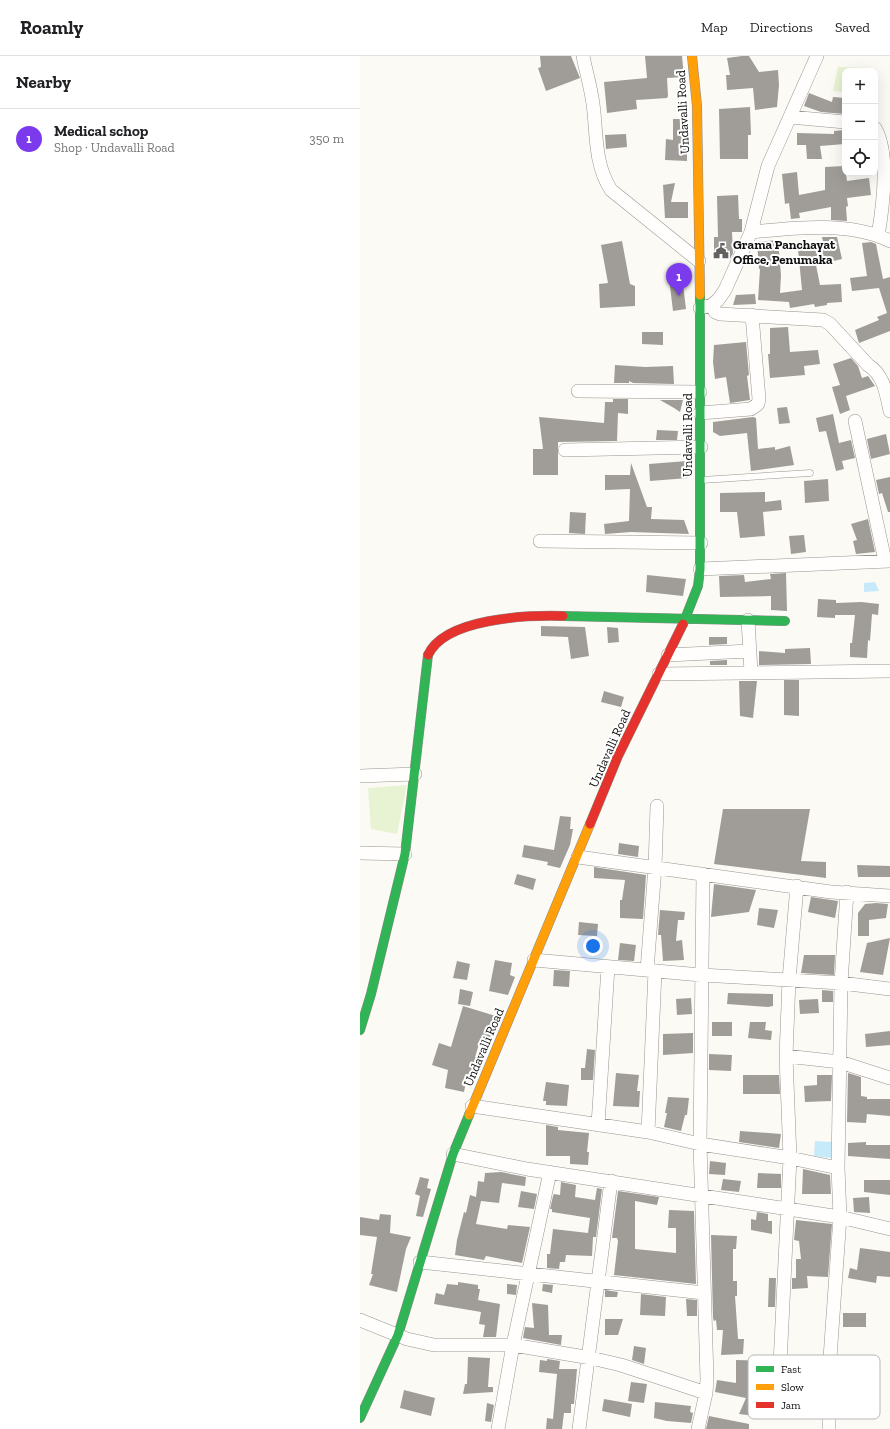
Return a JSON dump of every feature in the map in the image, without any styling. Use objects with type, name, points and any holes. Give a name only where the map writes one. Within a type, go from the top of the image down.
[{"type":"main road","name":"Undavalli Road","points":[[361,1415],[398,1335],[452,1154],[578,857],[618,756],[686,619],[698,586],[701,543],[700,392],[706,306],[699,261],[697,106],[692,56]]},
{"type":"main road","points":[[360,1030],[371,994],[405,854],[428,654],[435,644],[451,634],[478,623],[530,615],[785,621]]},
{"type":"street","points":[[583,56],[593,103],[601,170],[605,181],[611,190],[699,261]]},
{"type":"street","points":[[806,82],[807,56]]},
{"type":"street","points":[[818,56],[768,166],[751,232],[725,290],[718,300],[706,306],[720,314],[823,320],[830,324],[868,365],[875,370],[883,383],[890,411]]},
{"type":"street","points":[[790,117],[842,122]]},
{"type":"street","points":[[751,232],[833,228],[884,238],[888,163],[884,143],[878,132]]},
{"type":"street","points":[[700,413],[751,408],[758,404],[759,399],[752,316]]},
{"type":"street","points":[[578,391],[700,392]]},
{"type":"street","points":[[700,569],[888,561],[856,421]]},
{"type":"street","points":[[564,450],[701,447]]},
{"type":"street","points":[[540,541],[701,543]]},
{"type":"street","points":[[748,620],[751,672]]},
{"type":"street","points":[[668,655],[750,651]]},
{"type":"street","points":[[659,674],[890,671]]},
{"type":"street","points":[[360,776],[415,774]]},
{"type":"street","points":[[648,1132],[651,970],[657,806]]},
{"type":"street","points":[[360,853],[405,854]]},
{"type":"street","points":[[578,857],[797,886],[831,892],[890,896]]},
{"type":"street","points":[[698,1429],[706,1393],[700,1195],[703,874]]},
{"type":"street","points":[[781,1355],[789,1209],[790,1158],[786,1056],[789,980],[797,886]]},
{"type":"street","points":[[830,1355],[840,1217],[838,1168],[841,983],[848,892]]},
{"type":"street","points":[[534,960],[701,975],[890,987]]},
{"type":"street","points":[[598,1125],[608,967]]},
{"type":"street","points":[[786,1056],[840,1062],[890,1078]]},
{"type":"street","points":[[472,1106],[648,1132],[700,1144],[790,1158],[838,1168]]},
{"type":"street","points":[[452,1154],[550,1172],[840,1217],[890,1229]]},
{"type":"street","points":[[498,1429],[513,1345],[530,1273],[550,1172]]},
{"type":"street","points":[[579,1429],[611,1181]]},
{"type":"street","points":[[420,1262],[704,1292]]},
{"type":"street","points":[[360,1320],[407,1339],[434,1345],[513,1345],[588,1357],[622,1365],[706,1393]]},
{"type":"lane","points":[[700,480],[810,473]]},
{"type":"green space","points":[[838,67],[867,68],[842,68],[842,92],[833,91]]},
{"type":"green space","points":[[407,785],[397,834],[371,829],[368,788]]},
{"type":"water","points":[[875,582],[879,591],[864,592],[864,583]]},
{"type":"water","points":[[815,1141],[832,1142],[831,1158],[814,1156]]},
{"type":"building","points":[[540,56],[571,56],[580,78],[546,91],[538,68],[541,67]]},
{"type":"building","points":[[645,56],[682,56],[684,77],[667,78],[667,98],[636,100],[637,109],[607,113],[604,82],[647,78]]},
{"type":"building","points":[[749,56],[759,72],[778,70],[779,85],[777,107],[755,110],[753,88],[727,90],[726,75],[730,75],[727,58]]},
{"type":"building","points":[[809,93],[832,102],[833,97],[842,98],[842,114],[821,112],[804,106]]},
{"type":"building","points":[[750,107],[751,135],[748,135],[748,159],[720,159],[719,109]]},
{"type":"building","points":[[673,119],[687,119],[687,161],[665,160],[666,139],[673,140]]},
{"type":"building","points":[[842,130],[842,144],[820,146],[822,159],[807,159],[806,145],[797,145],[797,133],[834,134],[834,131]]},
{"type":"building","points":[[626,134],[627,147],[606,149],[605,135]]},
{"type":"building","points":[[842,166],[842,176],[846,176],[847,181],[869,178],[871,195],[847,198],[847,221],[831,220],[831,207],[799,213],[800,218],[791,219],[789,203],[785,204],[782,174],[797,172],[799,195],[825,190],[825,167]]},
{"type":"building","points":[[675,183],[671,202],[688,202],[688,218],[665,218],[663,185]]},
{"type":"building","points":[[738,195],[739,219],[742,219],[742,232],[732,232],[733,253],[730,259],[714,259],[714,237],[718,237],[717,196]]},
{"type":"building","points":[[822,237],[837,237],[842,259],[816,265],[820,285],[841,284],[842,302],[827,303],[827,305],[815,307],[814,304],[790,308],[789,302],[758,300],[760,269],[757,242],[778,240],[781,275],[780,293],[802,290],[798,249],[824,246]]},
{"type":"building","points":[[622,241],[630,284],[635,286],[635,306],[600,308],[599,284],[608,283],[601,245]]},
{"type":"building","points":[[871,242],[876,244],[883,279],[890,277],[890,331],[859,343],[855,330],[879,320],[877,317],[887,313],[879,288],[852,291],[850,278],[867,276],[862,243]]},
{"type":"building","points":[[682,276],[686,309],[673,311],[669,278]]},
{"type":"building","points":[[755,294],[756,304],[733,305],[736,295]]},
{"type":"building","points":[[788,327],[790,352],[818,350],[820,364],[804,366],[805,375],[770,378],[768,354],[770,354],[770,328]]},
{"type":"building","points":[[642,332],[663,332],[663,345],[642,344]]},
{"type":"building","points":[[746,342],[749,375],[747,376],[750,400],[730,403],[726,377],[715,379],[713,362],[714,345]]},
{"type":"building","points":[[851,358],[858,366],[862,378],[868,376],[875,386],[846,396],[850,410],[840,414],[832,387],[840,385],[833,364]]},
{"type":"building","points":[[615,365],[645,367],[673,366],[674,384],[633,383],[629,381],[629,383],[614,383]]},
{"type":"building","points":[[613,399],[628,399],[628,414],[618,413],[617,441],[558,442],[558,475],[533,475],[533,449],[543,449],[539,417],[604,423],[605,402],[613,402]]},
{"type":"building","points":[[660,400],[683,400],[680,412],[674,408]]},
{"type":"building","points":[[787,407],[790,423],[779,424],[777,408]]},
{"type":"building","points":[[833,414],[839,443],[851,440],[855,458],[842,461],[844,469],[836,471],[826,431],[819,432],[816,418]]},
{"type":"building","points":[[753,417],[756,418],[758,449],[775,447],[775,450],[790,446],[794,465],[751,471],[747,433],[720,436],[713,432],[713,422]]},
{"type":"building","points":[[657,430],[678,431],[677,440],[656,440]]},
{"type":"building","points":[[886,434],[890,454],[871,459],[867,439]]},
{"type":"building","points":[[687,461],[688,478],[650,481],[649,464]]},
{"type":"building","points":[[631,463],[647,507],[652,507],[651,519],[684,520],[689,534],[631,532],[605,534],[604,524],[629,521],[630,489],[605,490],[605,475],[630,475]]},
{"type":"building","points":[[890,477],[890,512],[888,512],[882,493],[879,494],[876,480]]},
{"type":"building","points":[[828,479],[829,501],[805,503],[804,481]]},
{"type":"building","points":[[765,492],[765,502],[781,500],[782,510],[763,512],[765,536],[740,538],[737,512],[720,512],[720,493]]},
{"type":"building","points":[[570,512],[586,513],[585,534],[569,533]]},
{"type":"building","points":[[868,519],[875,552],[856,554],[853,541],[857,540],[851,524]]},
{"type":"building","points":[[804,535],[806,552],[791,554],[789,536]]},
{"type":"building","points":[[786,573],[787,611],[771,610],[771,596],[720,597],[719,576],[744,575],[745,582],[771,579],[770,574]]},
{"type":"building","points":[[647,575],[686,579],[683,596],[646,592]]},
{"type":"building","points":[[818,599],[836,600],[836,603],[861,602],[879,604],[878,615],[872,614],[867,658],[850,657],[850,643],[852,643],[855,615],[835,615],[835,618],[817,617]]},
{"type":"building","points":[[541,626],[585,627],[589,656],[571,659],[568,637],[541,636]]},
{"type":"building","points":[[607,627],[618,628],[619,642],[608,643]]},
{"type":"building","points":[[709,637],[727,637],[727,644],[709,645]]},
{"type":"building","points":[[810,648],[811,664],[759,665],[759,651],[785,653],[785,649]]},
{"type":"building","points":[[727,660],[727,665],[710,665],[710,661]]},
{"type":"building","points":[[784,680],[799,680],[799,716],[784,715]]},
{"type":"building","points":[[739,681],[757,681],[753,718],[740,716]]},
{"type":"building","points":[[604,691],[624,697],[621,707],[601,702]]},
{"type":"building","points":[[723,809],[810,809],[801,861],[826,862],[826,878],[714,864]]},
{"type":"building","points":[[560,816],[571,817],[570,829],[573,829],[570,845],[560,868],[547,865],[548,862],[522,857],[524,845],[554,850]]},
{"type":"building","points":[[619,843],[639,846],[638,857],[618,854]]},
{"type":"building","points":[[857,865],[890,866],[890,877],[858,877]]},
{"type":"building","points":[[594,867],[646,875],[643,919],[620,918],[620,900],[622,900],[625,880],[594,878]]},
{"type":"building","points":[[517,874],[536,879],[533,890],[514,884]]},
{"type":"building","points":[[714,884],[756,890],[749,912],[711,917]]},
{"type":"building","points":[[811,897],[838,901],[835,918],[808,912]]},
{"type":"building","points":[[865,904],[888,904],[886,918],[869,920],[869,936],[858,936],[858,913]]},
{"type":"building","points":[[759,908],[778,910],[774,928],[757,925]]},
{"type":"building","points":[[660,910],[685,912],[684,920],[678,920],[676,941],[682,940],[684,960],[663,961],[661,935],[658,935]]},
{"type":"building","points":[[579,922],[598,924],[597,936],[578,935]]},
{"type":"building","points":[[890,938],[883,975],[860,972],[867,943]]},
{"type":"building","points":[[620,943],[636,945],[634,961],[618,960]]},
{"type":"building","points":[[804,955],[835,955],[834,975],[801,973]]},
{"type":"building","points":[[495,960],[512,963],[510,975],[515,977],[508,995],[489,991]]},
{"type":"building","points":[[457,961],[470,964],[467,980],[453,978]]},
{"type":"building","points":[[554,970],[570,971],[569,987],[553,986]]},
{"type":"building","points":[[460,989],[473,992],[470,1006],[458,1004]]},
{"type":"building","points":[[822,990],[833,991],[833,1002],[822,1002]]},
{"type":"building","points":[[728,993],[773,994],[773,1006],[768,1007],[727,1004]]},
{"type":"building","points":[[691,998],[692,1014],[677,1015],[676,999]]},
{"type":"building","points":[[818,999],[819,1013],[800,1014],[799,1000]]},
{"type":"building","points":[[463,1006],[499,1017],[489,1040],[481,1038],[475,1057],[481,1059],[473,1079],[467,1077],[464,1092],[445,1088],[448,1070],[432,1065],[439,1043],[451,1047]]},
{"type":"building","points":[[712,1022],[732,1022],[732,1036],[712,1036]]},
{"type":"building","points":[[750,1022],[766,1022],[765,1030],[772,1031],[771,1040],[748,1038]]},
{"type":"building","points":[[890,1031],[890,1045],[866,1047],[865,1034]]},
{"type":"building","points":[[693,1033],[693,1053],[663,1055],[663,1034]]},
{"type":"building","points":[[587,1049],[595,1050],[593,1080],[581,1080],[581,1068],[585,1068]]},
{"type":"building","points":[[709,1054],[732,1055],[731,1071],[709,1070]]},
{"type":"building","points":[[616,1073],[639,1075],[637,1091],[640,1091],[639,1107],[613,1106]]},
{"type":"building","points":[[848,1073],[861,1077],[861,1096],[867,1097],[867,1099],[890,1099],[890,1116],[867,1114],[866,1123],[847,1122]]},
{"type":"building","points":[[743,1075],[779,1075],[780,1094],[743,1094]]},
{"type":"building","points":[[817,1075],[832,1075],[831,1101],[805,1102],[804,1086],[817,1085]]},
{"type":"building","points":[[546,1082],[569,1085],[567,1106],[546,1105],[546,1101],[543,1101]]},
{"type":"building","points":[[668,1097],[689,1098],[687,1115],[685,1115],[681,1131],[664,1127]]},
{"type":"building","points":[[546,1125],[558,1127],[558,1130],[589,1133],[587,1152],[589,1152],[588,1165],[570,1164],[570,1156],[546,1156]]},
{"type":"building","points":[[740,1131],[781,1134],[779,1148],[739,1142]]},
{"type":"building","points":[[866,1142],[866,1145],[890,1145],[890,1159],[848,1156],[848,1143]]},
{"type":"building","points":[[710,1161],[726,1163],[725,1175],[709,1174]]},
{"type":"building","points":[[803,1169],[830,1175],[831,1194],[802,1194]]},
{"type":"building","points":[[501,1172],[526,1177],[525,1186],[502,1183],[499,1203],[481,1201],[476,1224],[507,1229],[508,1225],[530,1227],[522,1263],[486,1256],[484,1260],[455,1255],[464,1212],[466,1213],[470,1195],[476,1197],[478,1181],[484,1182],[485,1173]]},
{"type":"building","points":[[758,1173],[781,1174],[781,1188],[757,1188]]},
{"type":"building","points":[[420,1177],[429,1179],[427,1188],[431,1189],[423,1217],[416,1216],[420,1196],[415,1194]]},
{"type":"building","points":[[723,1179],[741,1181],[739,1192],[721,1190]]},
{"type":"building","points":[[864,1180],[890,1180],[890,1195],[864,1192]]},
{"type":"building","points":[[561,1182],[576,1185],[575,1197],[595,1200],[597,1188],[602,1189],[596,1237],[593,1237],[592,1256],[566,1255],[565,1262],[560,1262],[559,1269],[547,1268],[547,1254],[550,1254],[553,1229],[588,1233],[590,1218],[552,1212],[552,1209],[550,1209],[554,1194],[560,1195]]},
{"type":"building","points":[[521,1191],[537,1194],[534,1209],[518,1207]]},
{"type":"building","points":[[618,1191],[659,1197],[657,1205],[635,1201],[635,1249],[676,1253],[676,1228],[668,1228],[669,1210],[694,1211],[696,1284],[614,1275],[618,1241],[617,1238],[612,1238]]},
{"type":"building","points":[[869,1197],[870,1213],[854,1212],[853,1198]]},
{"type":"building","points":[[757,1212],[768,1214],[768,1221],[772,1221],[772,1234],[751,1230],[751,1219],[756,1220]]},
{"type":"building","points":[[380,1214],[391,1215],[390,1233],[411,1237],[406,1249],[397,1292],[369,1285],[373,1274],[371,1274],[377,1237],[360,1235],[360,1217],[379,1220]]},
{"type":"building","points":[[796,1220],[832,1224],[828,1277],[807,1276],[808,1288],[792,1289],[792,1278],[796,1278],[796,1259],[801,1259],[799,1241],[794,1240]]},
{"type":"building","points":[[711,1235],[737,1236],[736,1249],[733,1249],[733,1281],[737,1281],[737,1296],[735,1296],[738,1339],[744,1339],[743,1354],[721,1355],[723,1330],[717,1330],[716,1320],[714,1321],[713,1318]]},
{"type":"building","points":[[860,1248],[890,1252],[890,1277],[877,1276],[876,1283],[848,1278],[850,1268],[857,1270]]},
{"type":"building","points":[[769,1278],[776,1278],[775,1307],[768,1307]]},
{"type":"building","points":[[458,1282],[478,1285],[478,1289],[480,1289],[478,1300],[500,1304],[496,1337],[483,1337],[485,1325],[479,1324],[481,1312],[434,1304],[436,1293],[444,1295],[447,1284],[458,1285]]},
{"type":"building","points":[[507,1284],[517,1285],[516,1295],[507,1294]]},
{"type":"building","points":[[543,1284],[553,1285],[552,1293],[542,1291]]},
{"type":"building","points":[[605,1290],[618,1292],[617,1297],[605,1297]]},
{"type":"building","points":[[641,1294],[666,1297],[665,1316],[640,1315]]},
{"type":"building","points":[[686,1299],[697,1300],[697,1316],[687,1316]]},
{"type":"building","points":[[532,1303],[548,1305],[549,1335],[562,1335],[561,1345],[523,1338],[525,1327],[534,1328]]},
{"type":"building","points":[[843,1313],[866,1313],[866,1327],[843,1327]]},
{"type":"building","points":[[605,1319],[623,1319],[618,1335],[605,1335]]},
{"type":"building","points":[[634,1346],[646,1348],[644,1364],[632,1360]]},
{"type":"building","points":[[468,1357],[490,1358],[488,1387],[493,1387],[493,1392],[463,1394],[465,1384],[467,1384]]},
{"type":"building","points":[[547,1359],[560,1361],[559,1369],[577,1369],[574,1404],[571,1404],[571,1413],[564,1413],[562,1429],[546,1429],[547,1418],[553,1419],[557,1374],[539,1372],[540,1360],[547,1361]]},
{"type":"building","points":[[736,1360],[748,1360],[748,1415],[739,1414],[746,1398],[715,1392],[717,1380],[736,1383]]},
{"type":"building","points":[[631,1382],[647,1384],[644,1403],[628,1401]]},
{"type":"building","points":[[404,1390],[435,1398],[431,1416],[400,1408]]},
{"type":"building","points":[[604,1399],[632,1404],[630,1417],[602,1411]]},
{"type":"building","points":[[655,1402],[691,1406],[690,1412],[693,1413],[691,1423],[667,1421],[654,1418]]},
{"type":"building","points":[[487,1403],[494,1405],[491,1422],[485,1421]]},
{"type":"building","points":[[709,1416],[749,1424],[749,1429],[706,1429]]},
{"type":"traffic: fast","points":[[683,624],[698,586],[700,569],[700,295]]},
{"type":"traffic: fast","points":[[563,616],[785,621]]},
{"type":"traffic: fast","points":[[360,1030],[371,994],[405,854],[428,655]]},
{"type":"traffic: fast","points":[[360,1418],[398,1335],[453,1154],[469,1115]]},
{"type":"traffic: slow","points":[[692,56],[697,106],[700,295]]},
{"type":"traffic: slow","points":[[469,1115],[590,824]]},
{"type":"traffic: jam","points":[[428,655],[437,643],[451,633],[469,626],[509,618],[529,616],[563,616]]},
{"type":"traffic: jam","points":[[590,824],[618,756],[683,624]]},
{"type":"place","name":"Grama Panchayat Office, Penumaka","points":[[721,251]]},
{"type":"place","name":"Medical schop","points":[[679,296]]}]
